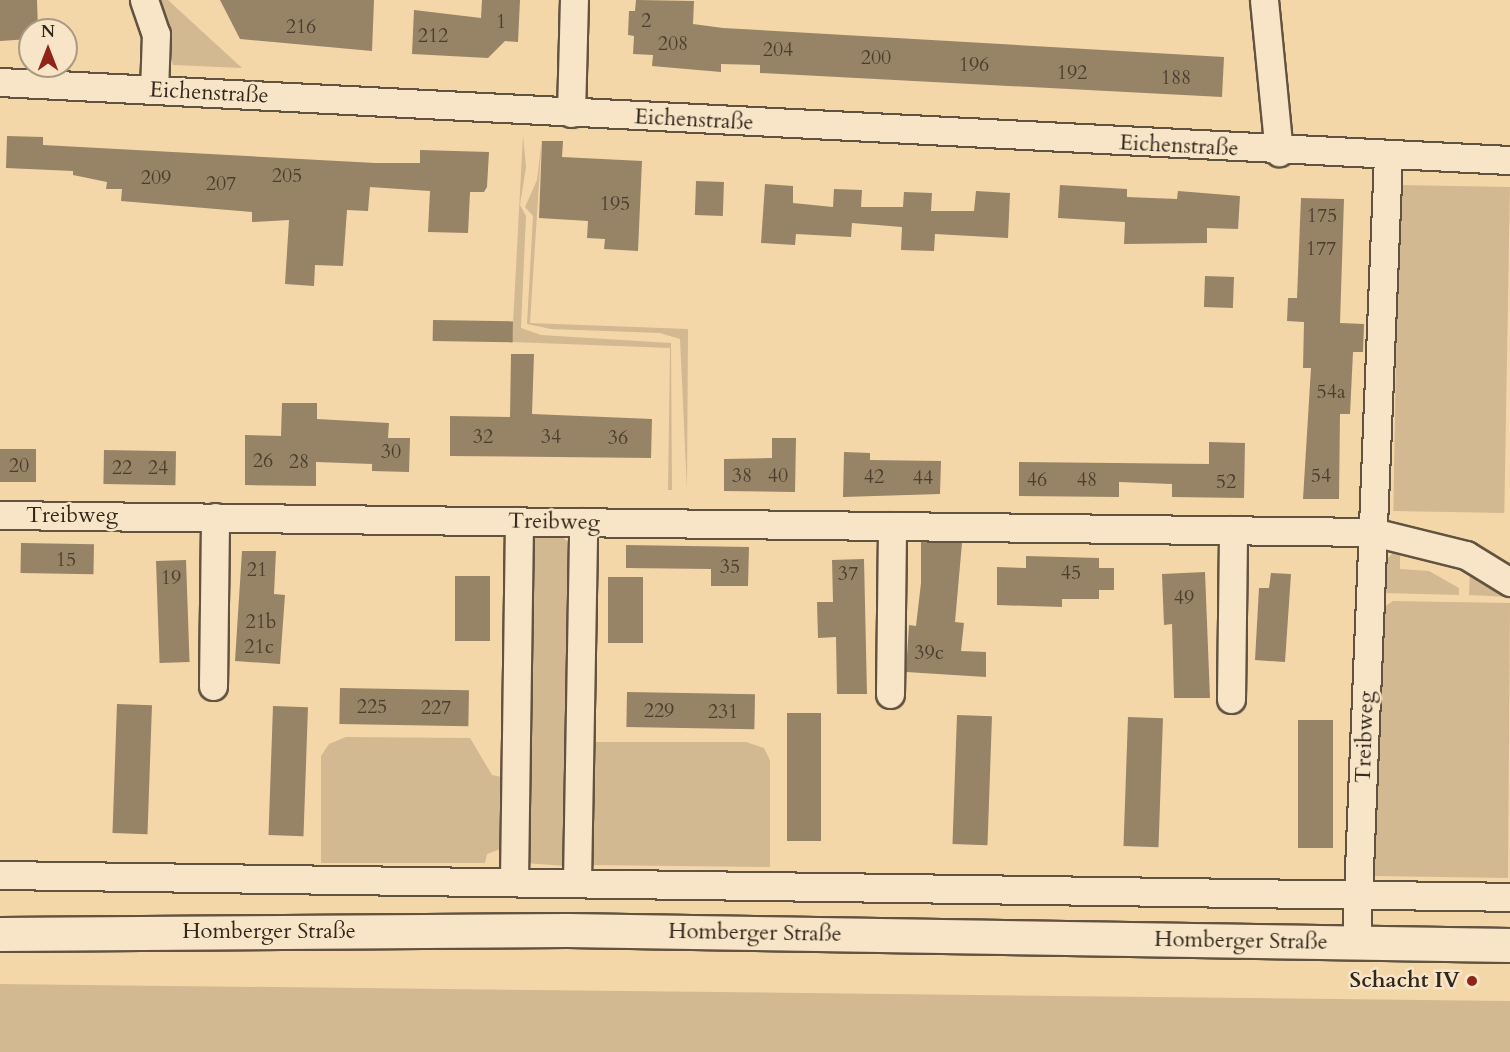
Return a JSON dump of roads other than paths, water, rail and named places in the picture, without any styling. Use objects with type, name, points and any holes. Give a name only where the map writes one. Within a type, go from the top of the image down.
[{"type":"main road","name":"Homberger Straße","points":[[0,934],[567,930],[1510,945]]},
{"type":"street","points":[[144,0],[156,34],[154,90]]},
{"type":"street","points":[[571,113],[574,0]]},
{"type":"street","points":[[1264,0],[1279,152]]},
{"type":"street","name":"Eichenstraße","points":[[0,82],[1279,152],[1510,160]]},
{"type":"street","name":"Treibweg","points":[[1356,943],[1388,155]]},
{"type":"street","name":"Treibweg","points":[[0,515],[1373,532],[1466,555],[1510,582]]},
{"type":"street","points":[[213,686],[215,517]]},
{"type":"street","points":[[514,880],[519,521]]},
{"type":"street","points":[[577,881],[583,522]]},
{"type":"street","points":[[890,694],[892,526]]},
{"type":"street","points":[[1231,699],[1233,530]]},
{"type":"street","points":[[0,875],[514,880],[1510,897]]},
{"type":"place","name":"Schacht IV","points":[[1472,981]]}]
